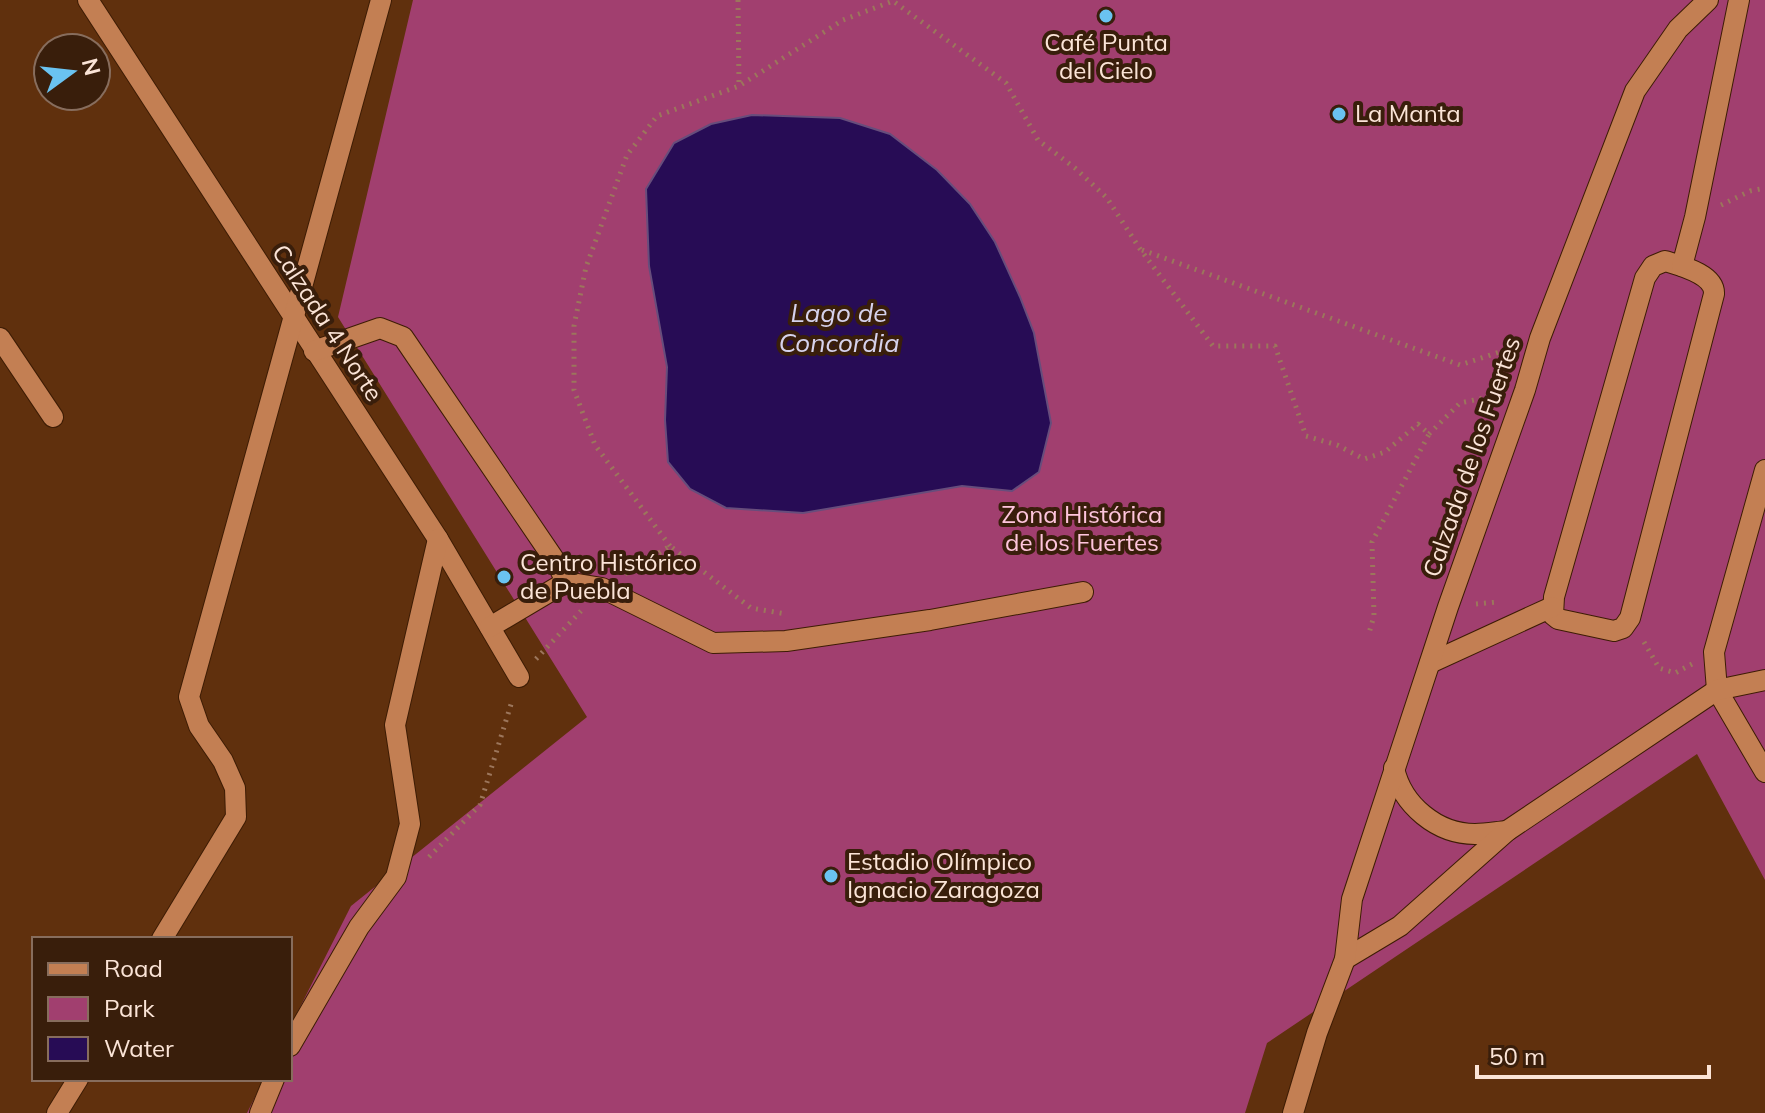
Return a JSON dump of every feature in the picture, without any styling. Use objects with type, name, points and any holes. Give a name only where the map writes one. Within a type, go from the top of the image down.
[{"type":"street","name":"Calzada 4 Norte","points":[[88,0],[438,539],[519,677]]},
{"type":"street","points":[[163,937],[236,817],[235,788],[223,761],[199,726],[189,697],[381,0]]},
{"type":"street","name":"Calzada de los Fuertes","points":[[1293,1113],[1317,1033],[1345,959],[1352,899],[1540,338],[1635,91],[1678,29],[1708,0]]},
{"type":"street","points":[[1682,266],[1695,217],[1739,0]]},
{"type":"street","points":[[1665,261],[1682,266],[1711,281],[1715,287],[1714,294],[1630,618],[1623,628],[1614,631],[1558,619],[1553,615],[1552,607],[1645,278],[1653,266],[1665,261]]},
{"type":"street","points":[[314,351],[380,328],[403,337],[558,565],[566,582]]},
{"type":"street","points":[[0,338],[53,417]]},
{"type":"street","points":[[1765,470],[1714,652],[1717,690],[1765,772]]},
{"type":"street","points":[[292,1043],[359,927],[396,877],[410,824],[395,725],[438,539]]},
{"type":"street","points":[[490,627],[566,582],[602,588],[713,643],[786,641],[930,620],[1083,592]]},
{"type":"street","points":[[1430,663],[1552,607]]},
{"type":"street","points":[[1345,959],[1400,926],[1507,831],[1717,690],[1765,680]]},
{"type":"street","points":[[1394,768],[1401,790],[1430,820],[1458,832],[1507,831]]},
{"type":"street","points":[[57,1113],[77,1081]]},
{"type":"street","points":[[260,1113],[273,1081]]},
{"type":"path","points":[[738,0],[739,86]]},
{"type":"path","points":[[793,615],[751,608],[670,546],[595,445],[574,390],[574,326],[586,267],[627,155],[657,116],[739,86],[843,20],[893,1],[1006,83],[1038,140],[1107,198],[1140,249],[1213,346],[1275,346],[1306,436],[1337,445],[1364,459],[1385,452],[1418,424],[1429,434]]},
{"type":"path","points":[[1695,217],[1750,191],[1765,188]]},
{"type":"path","points":[[1140,249],[1460,365],[1540,338]]},
{"type":"path","points":[[1369,633],[1374,616],[1372,542],[1429,434],[1460,403],[1525,390]]},
{"type":"path","points":[[519,677],[602,588],[670,546]]},
{"type":"path","points":[[1630,618],[1659,668],[1675,673]]},
{"type":"green space","name":"Zona Histórica de los Fuertes","points":[[413,0],[1765,0],[1765,880],[1697,754],[1267,1043],[1245,1113],[247,1113],[263,1081],[292,1081],[292,1023],[351,906],[587,717],[338,317]]},
{"type":"water","name":"Lago de Concordia","points":[[752,115],[840,118],[890,134],[937,170],[970,204],[995,242],[1034,333],[1051,423],[1039,472],[1012,491],[962,486],[803,513],[726,508],[690,489],[668,462],[665,420],[667,367],[649,266],[646,189],[674,143],[711,124]]},
{"type":"place","name":"Café Punta del Cielo","points":[[1106,16]]},
{"type":"place","name":"La Manta","points":[[1339,114]]},
{"type":"place","name":"Centro Histórico de Puebla","points":[[504,577]]},
{"type":"place","name":"Estadio Olímpico Ignacio Zaragoza","points":[[831,876]]}]
